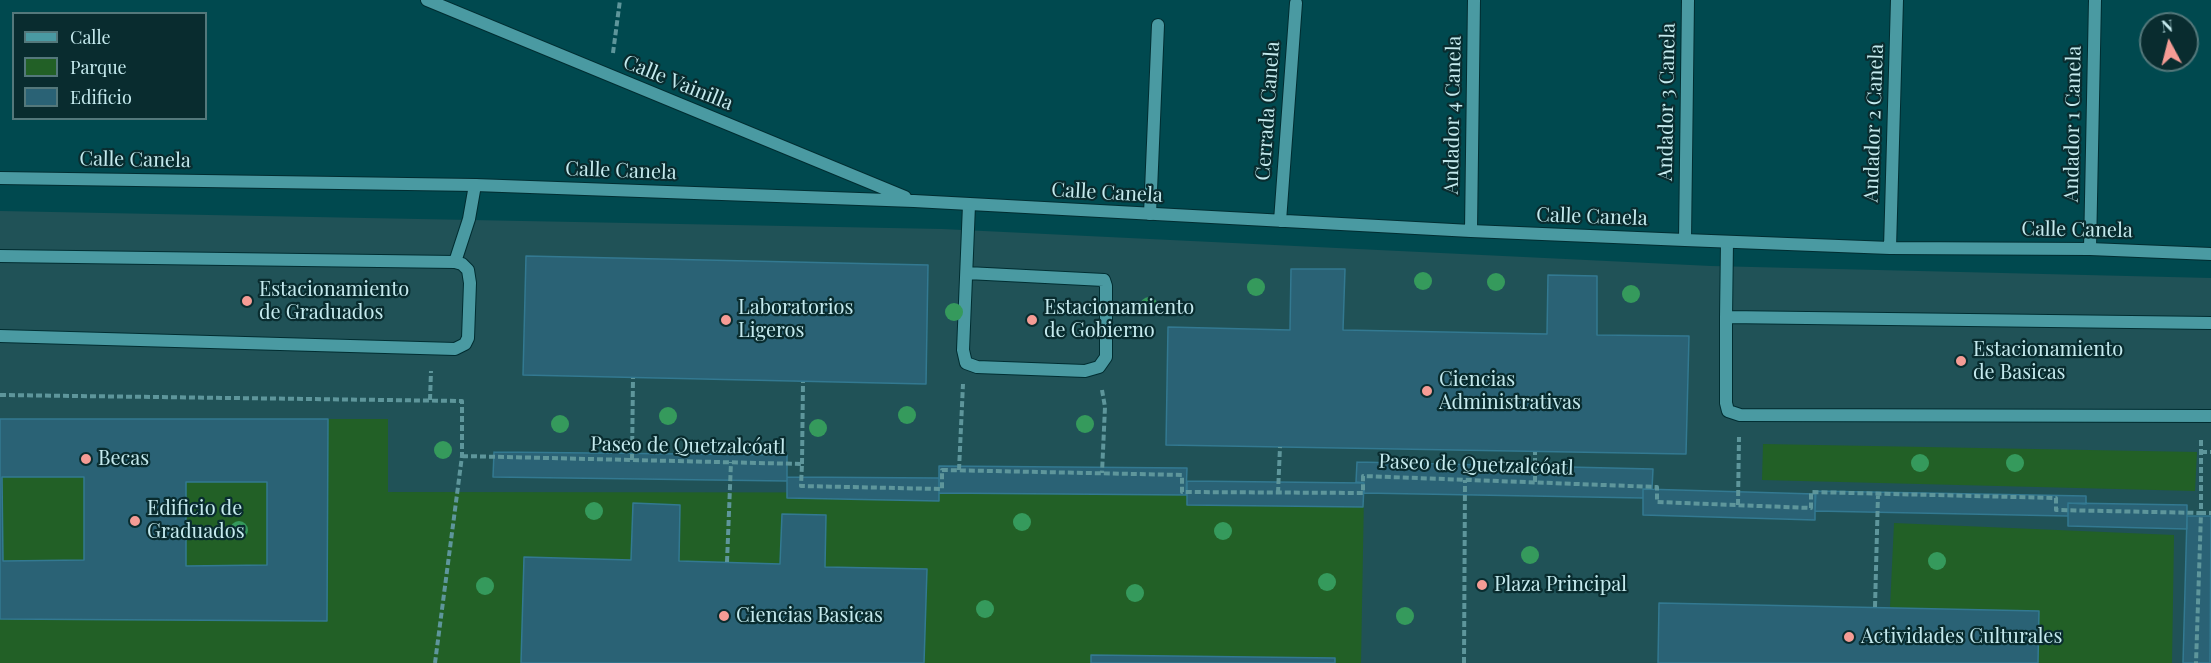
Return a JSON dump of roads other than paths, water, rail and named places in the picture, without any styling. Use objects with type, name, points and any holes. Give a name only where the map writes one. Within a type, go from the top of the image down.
[{"type":"street","name":"Calle Vainilla","points":[[427,0],[914,201]]},
{"type":"street","name":"Andador 4 Canela","points":[[1471,231],[1474,0]]},
{"type":"street","name":"Andador 3 Canela","points":[[1685,240],[1688,0]]},
{"type":"street","name":"Andador 2 Canela","points":[[1890,248],[1897,0]]},
{"type":"street","name":"Andador 1 Canela","points":[[2090,249],[2095,0]]},
{"type":"street","name":"Cerrada Canela","points":[[1280,221],[1296,3]]},
{"type":"street","points":[[1150,214],[1158,25]]},
{"type":"street","name":"Calle Canela","points":[[0,178],[475,185],[914,201],[1471,231],[1727,242],[1890,248],[2090,249],[2211,254]]},
{"type":"street","points":[[455,262],[470,219],[475,185]]},
{"type":"street","points":[[967,273],[1104,280],[1106,286],[1106,357],[1099,367],[1085,371],[977,368],[966,363],[963,350],[969,205]]},
{"type":"street","points":[[1727,242],[1726,403],[1728,411],[1740,415],[2211,416]]},
{"type":"street","points":[[0,256],[455,262],[462,264],[468,270],[470,283],[468,338],[465,344],[455,349],[0,336]]},
{"type":"street","points":[[1726,317],[2211,323]]},
{"type":"place","name":"Estacionamiento de Graduados","points":[[247,301]]},
{"type":"place","name":"Laboratorios Ligeros","points":[[726,320]]},
{"type":"place","name":"Estacionamiento de Gobierno","points":[[1032,320]]},
{"type":"place","name":"Estacionamiento de Basicas","points":[[1961,361]]},
{"type":"place","name":"Ciencias Administrativas","points":[[1427,391]]},
{"type":"place","name":"Becas","points":[[86,459]]},
{"type":"place","name":"Edificio de Graduados","points":[[135,521]]},
{"type":"place","name":"Plaza Principal","points":[[1482,585]]},
{"type":"place","name":"Ciencias Basicas","points":[[724,616]]},
{"type":"place","name":"Actividades Culturales","points":[[1849,637]]}]
